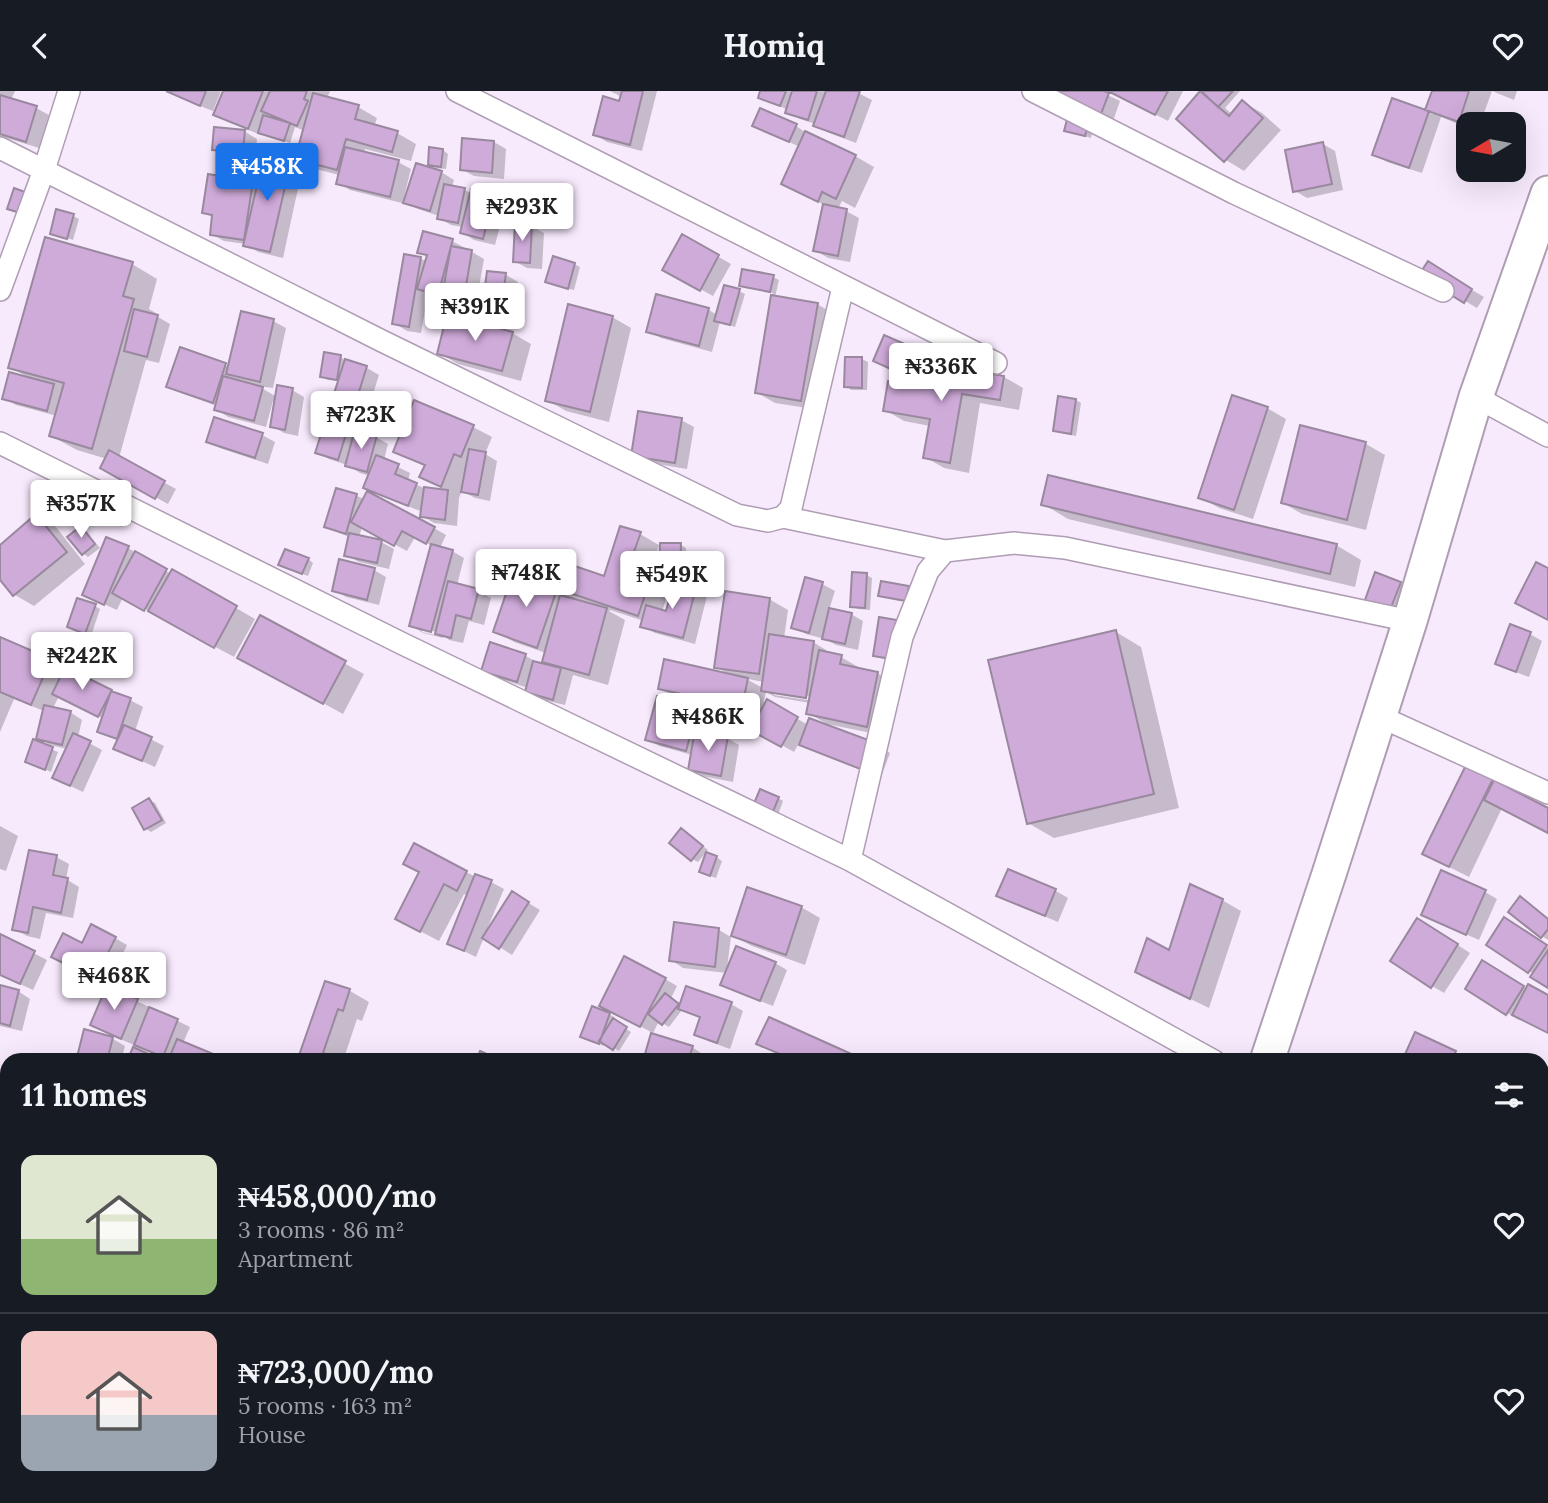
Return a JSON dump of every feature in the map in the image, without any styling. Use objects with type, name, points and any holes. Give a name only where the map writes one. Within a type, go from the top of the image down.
[{"type":"main road","points":[[1270,1053],[1410,621],[1476,397],[1548,193]]},
{"type":"street","points":[[0,290],[44,170],[69,91]]},
{"type":"street","points":[[457,91],[996,363]]},
{"type":"street","points":[[1033,91],[1234,193],[1443,291]]},
{"type":"street","points":[[0,148],[380,340],[737,515],[768,521],[783,517],[944,551],[1014,543],[1065,548],[1410,621]]},
{"type":"street","points":[[783,517],[791,508],[844,287]]},
{"type":"street","points":[[1476,397],[1548,436]]},
{"type":"street","points":[[0,443],[403,644],[850,860],[1200,1053]]},
{"type":"street","points":[[850,860],[902,637],[929,571],[944,551]]},
{"type":"street","points":[[1378,716],[1548,793]]},
{"type":"building","points":[[166,91],[206,91],[200,106]]},
{"type":"building","points":[[223,91],[263,91],[248,129],[213,115]]},
{"type":"building","points":[[270,91],[307,91],[304,99],[308,101],[297,126],[261,111]]},
{"type":"building","points":[[622,91],[643,91],[630,145],[593,135],[603,96],[619,101]]},
{"type":"building","points":[[760,91],[786,91],[780,106],[758,98]]},
{"type":"building","points":[[792,91],[817,91],[808,120],[785,113]]},
{"type":"building","points":[[826,91],[860,91],[844,137],[813,126]]},
{"type":"building","points":[[1044,91],[1104,91],[1109,93],[1099,119]]},
{"type":"building","points":[[1108,91],[1168,91],[1155,115]]},
{"type":"building","points":[[1200,91],[1229,116],[1242,100],[1263,118],[1224,162],[1176,119]]},
{"type":"building","points":[[1201,91],[1233,91],[1218,107]]},
{"type":"building","points":[[1432,91],[1469,91],[1462,112],[1456,112],[1456,121],[1425,110]]},
{"type":"building","points":[[313,93],[359,105],[355,119],[398,131],[392,152],[346,139],[337,170],[295,159]]},
{"type":"building","points":[[0,95],[37,106],[26,142],[0,134]]},
{"type":"building","points":[[1392,98],[1429,111],[1409,168],[1372,155]]},
{"type":"building","points":[[760,108],[797,124],[789,142],[752,126]]},
{"type":"building","points":[[1069,112],[1090,118],[1085,136],[1064,131]]},
{"type":"building","points":[[263,115],[290,123],[284,141],[258,133]]},
{"type":"building","points":[[214,127],[245,130],[243,152],[212,150]]},
{"type":"building","points":[[805,131],[856,155],[836,199],[822,192],[818,202],[781,184]]},
{"type":"building","points":[[462,138],[494,141],[492,173],[460,170]]},
{"type":"building","points":[[1323,142],[1332,184],[1293,192],[1285,150]]},
{"type":"building","points":[[245,147],[261,149],[257,181],[242,179]]},
{"type":"building","points":[[345,147],[399,160],[390,197],[336,184]]},
{"type":"building","points":[[429,147],[443,149],[441,167],[428,165]]},
{"type":"building","points":[[264,155],[291,161],[270,252],[243,246]]},
{"type":"building","points":[[416,163],[442,171],[430,211],[403,203]]},
{"type":"building","points":[[208,174],[253,181],[244,240],[210,235],[212,215],[202,213]]},
{"type":"building","points":[[444,184],[465,188],[458,223],[437,219]]},
{"type":"building","points":[[14,188],[31,194],[24,214],[7,209]]},
{"type":"building","points":[[471,189],[494,195],[483,239],[460,233]]},
{"type":"building","points":[[823,204],[847,209],[838,256],[813,251]]},
{"type":"building","points":[[56,209],[74,214],[67,239],[50,234]]},
{"type":"building","points":[[515,223],[532,224],[530,263],[513,262]]},
{"type":"building","points":[[423,231],[453,239],[438,295],[417,289],[427,255],[417,253]]},
{"type":"building","points":[[682,234],[719,255],[700,291],[662,270]]},
{"type":"building","points":[[45,237],[133,262],[123,296],[134,299],[92,449],[49,436],[64,383],[8,368]]},
{"type":"building","points":[[451,246],[472,250],[462,310],[440,307]]},
{"type":"building","points":[[404,254],[421,257],[409,327],[392,324]]},
{"type":"building","points":[[553,256],[575,263],[568,289],[545,282]]},
{"type":"building","points":[[1428,261],[1472,289],[1464,303],[1419,275]]},
{"type":"building","points":[[742,269],[774,275],[770,292],[739,286]]},
{"type":"building","points":[[487,271],[506,273],[500,319],[481,316]]},
{"type":"building","points":[[724,285],[740,289],[730,325],[714,321]]},
{"type":"building","points":[[656,294],[709,308],[699,346],[646,332]]},
{"type":"building","points":[[771,295],[818,303],[801,401],[755,393]]},
{"type":"building","points":[[568,304],[613,316],[590,412],[545,401]]},
{"type":"building","points":[[134,309],[158,315],[147,357],[124,351]]},
{"type":"building","points":[[241,311],[274,319],[260,382],[226,374]]},
{"type":"building","points":[[447,314],[513,332],[502,371],[437,354]]},
{"type":"building","points":[[884,335],[907,345],[895,371],[873,361]]},
{"type":"building","points":[[180,347],[226,363],[213,403],[166,387]]},
{"type":"building","points":[[324,352],[341,355],[337,380],[320,377]]},
{"type":"building","points":[[845,357],[862,357],[862,388],[844,387]]},
{"type":"building","points":[[345,359],[367,366],[338,460],[315,453]]},
{"type":"building","points":[[928,362],[1004,376],[1000,400],[962,394],[950,463],[923,458],[930,419],[883,411],[888,381],[924,387]]},
{"type":"building","points":[[9,372],[54,384],[47,411],[2,399]]},
{"type":"building","points":[[223,376],[263,387],[254,421],[214,410]]},
{"type":"building","points":[[277,385],[293,388],[285,430],[270,427]]},
{"type":"building","points":[[1232,395],[1268,407],[1234,510],[1198,498]]},
{"type":"building","points":[[1058,396],[1076,399],[1071,434],[1053,431]]},
{"type":"building","points":[[414,400],[474,425],[461,457],[454,454],[441,487],[419,477],[425,465],[393,452]]},
{"type":"building","points":[[638,411],[682,418],[675,463],[631,456]]},
{"type":"building","points":[[214,417],[263,433],[255,458],[206,442]]},
{"type":"building","points":[[1300,425],[1366,442],[1347,520],[1281,503]]},
{"type":"building","points":[[355,429],[377,435],[367,472],[345,466]]},
{"type":"building","points":[[469,449],[486,452],[478,495],[461,492]]},
{"type":"building","points":[[109,450],[165,481],[155,499],[100,468]]},
{"type":"building","points":[[376,455],[399,464],[395,474],[417,483],[408,506],[363,488]]},
{"type":"building","points":[[1048,475],[1337,544],[1330,574],[1041,505]]},
{"type":"building","points":[[424,487],[448,490],[445,520],[420,517]]},
{"type":"building","points":[[336,488],[357,494],[346,534],[324,527]]},
{"type":"building","points":[[367,491],[435,527],[426,544],[402,531],[394,546],[351,522]]},
{"type":"building","points":[[36,514],[67,552],[13,596],[0,580],[0,545]]},
{"type":"building","points":[[81,526],[95,544],[82,555],[67,537]]},
{"type":"building","points":[[620,526],[641,532],[628,569],[651,577],[638,616],[561,590],[569,564],[604,576]]},
{"type":"building","points":[[349,533],[382,540],[377,563],[344,556]]},
{"type":"building","points":[[106,537],[129,546],[104,605],[82,595]]},
{"type":"building","points":[[660,543],[681,543],[680,572],[659,571]]},
{"type":"building","points":[[431,544],[453,550],[431,632],[409,626]]},
{"type":"building","points":[[285,549],[309,558],[302,574],[278,565]]},
{"type":"building","points":[[135,551],[167,569],[144,611],[112,593]]},
{"type":"building","points":[[339,559],[375,568],[367,600],[332,591]]},
{"type":"building","points":[[1536,562],[1548,568],[1548,620],[1515,603]]},
{"type":"building","points":[[172,569],[237,606],[214,648],[148,611]]},
{"type":"building","points":[[514,570],[558,586],[537,648],[493,632]]},
{"type":"building","points":[[852,572],[867,573],[865,608],[850,607]]},
{"type":"building","points":[[1375,572],[1401,582],[1390,610],[1365,600]]},
{"type":"building","points":[[805,577],[823,582],[809,633],[791,628]]},
{"type":"building","points":[[675,578],[697,584],[683,638],[640,627],[646,605],[666,611]]},
{"type":"building","points":[[448,581],[479,589],[471,619],[456,615],[451,638],[435,634]]},
{"type":"building","points":[[881,581],[909,586],[906,601],[878,596]]},
{"type":"building","points":[[725,591],[770,598],[759,674],[714,668]]},
{"type":"building","points":[[560,595],[607,608],[589,675],[542,662]]},
{"type":"building","points":[[77,598],[96,604],[85,634],[67,627]]},
{"type":"building","points":[[829,608],[852,613],[845,644],[822,639]]},
{"type":"building","points":[[260,615],[346,661],[323,704],[237,658]]},
{"type":"building","points":[[879,617],[897,620],[891,659],[873,656]]},
{"type":"building","points":[[1510,624],[1531,632],[1516,672],[1495,664]]},
{"type":"building","points":[[1116,630],[1154,794],[1027,824],[988,660]]},
{"type":"building","points":[[769,634],[814,641],[806,698],[761,691]]},
{"type":"building","points":[[60,635],[85,648],[74,670],[49,657]]},
{"type":"building","points":[[0,637],[51,659],[31,705],[0,692]]},
{"type":"building","points":[[490,642],[526,654],[517,682],[481,671]]},
{"type":"building","points":[[819,650],[842,655],[840,664],[878,672],[867,727],[806,714]]},
{"type":"building","points":[[664,659],[748,678],[740,717],[699,708],[701,698],[658,689]]},
{"type":"building","points":[[533,661],[561,668],[553,700],[525,692]]},
{"type":"building","points":[[65,667],[112,690],[98,717],[52,694]]},
{"type":"building","points":[[111,691],[131,698],[117,739],[97,732]]},
{"type":"building","points":[[657,696],[698,707],[686,751],[645,740]]},
{"type":"building","points":[[767,699],[798,717],[781,747],[750,730]]},
{"type":"building","points":[[44,705],[71,711],[62,745],[36,739]]},
{"type":"building","points":[[809,718],[879,744],[868,772],[799,745]]},
{"type":"building","points":[[124,725],[152,737],[142,761],[113,749]]},
{"type":"building","points":[[695,730],[728,736],[721,776],[688,770]]},
{"type":"building","points":[[73,733],[91,741],[70,786],[52,778]]},
{"type":"building","points":[[33,739],[53,747],[45,770],[25,762]]},
{"type":"building","points":[[1469,759],[1496,773],[1449,867],[1422,854]]},
{"type":"building","points":[[1494,780],[1548,808],[1548,833],[1484,800]]},
{"type":"building","points":[[760,789],[779,797],[772,814],[753,806]]},
{"type":"building","points":[[149,798],[162,820],[144,830],[132,808]]},
{"type":"building","points":[[681,828],[703,846],[691,861],[669,843]]},
{"type":"building","points":[[414,843],[467,871],[457,891],[444,884],[420,932],[395,919],[419,872],[403,864]]},
{"type":"building","points":[[29,850],[57,855],[53,875],[68,878],[61,913],[33,907],[28,933],[12,930]]},
{"type":"building","points":[[706,852],[717,856],[710,876],[699,872]]},
{"type":"building","points":[[1008,869],[1056,889],[1045,916],[996,896]]},
{"type":"building","points":[[1441,870],[1486,890],[1466,935],[1421,915]]},
{"type":"building","points":[[475,874],[492,880],[464,951],[447,944]]},
{"type":"building","points":[[1190,884],[1223,899],[1190,999],[1135,972],[1147,938],[1169,950]]},
{"type":"building","points":[[747,887],[802,906],[786,955],[731,936]]},
{"type":"building","points":[[512,891],[529,902],[499,949],[482,938]]},
{"type":"building","points":[[1520,896],[1548,919],[1548,929],[1541,938],[1508,912]]},
{"type":"building","points":[[1504,917],[1547,945],[1528,973],[1486,945]]},
{"type":"building","points":[[1417,918],[1458,944],[1431,988],[1390,961]]},
{"type":"building","points":[[674,922],[719,928],[715,967],[669,961]]},
{"type":"building","points":[[91,924],[116,937],[95,979],[51,957],[63,933],[82,943]]},
{"type":"building","points":[[0,934],[35,951],[20,984],[0,975]]},
{"type":"building","points":[[736,946],[776,962],[760,1001],[720,985]]},
{"type":"building","points":[[1548,950],[1548,988],[1530,977]]},
{"type":"building","points":[[624,956],[666,978],[640,1027],[599,1006]]},
{"type":"building","points":[[1482,960],[1524,986],[1506,1015],[1465,989]]},
{"type":"building","points":[[325,981],[350,989],[343,1011],[338,1009],[323,1053],[300,1053]]},
{"type":"building","points":[[1528,984],[1548,995],[1548,1033],[1512,1015]]},
{"type":"building","points":[[0,985],[19,990],[10,1026],[0,1023]]},
{"type":"building","points":[[107,985],[138,999],[121,1039],[90,1025]]},
{"type":"building","points":[[686,986],[732,1002],[717,1043],[694,1035],[700,1017],[678,1009]]},
{"type":"building","points":[[665,993],[679,1004],[662,1025],[648,1014]]},
{"type":"building","points":[[592,1006],[610,1013],[599,1044],[580,1037]]},
{"type":"building","points":[[149,1007],[178,1019],[165,1053],[153,1053],[134,1045]]},
{"type":"building","points":[[769,1017],[849,1053],[778,1053],[756,1044]]},
{"type":"building","points":[[613,1018],[627,1027],[613,1050],[599,1041]]},
{"type":"building","points":[[84,1029],[113,1037],[109,1053],[78,1053]]},
{"type":"building","points":[[1415,1032],[1456,1051],[1455,1053],[1406,1053]]},
{"type":"building","points":[[651,1033],[693,1046],[691,1053],[645,1053]]},
{"type":"building","points":[[177,1039],[211,1053],[171,1053]]},
{"type":"building","points":[[133,1047],[146,1053],[130,1053]]}]
